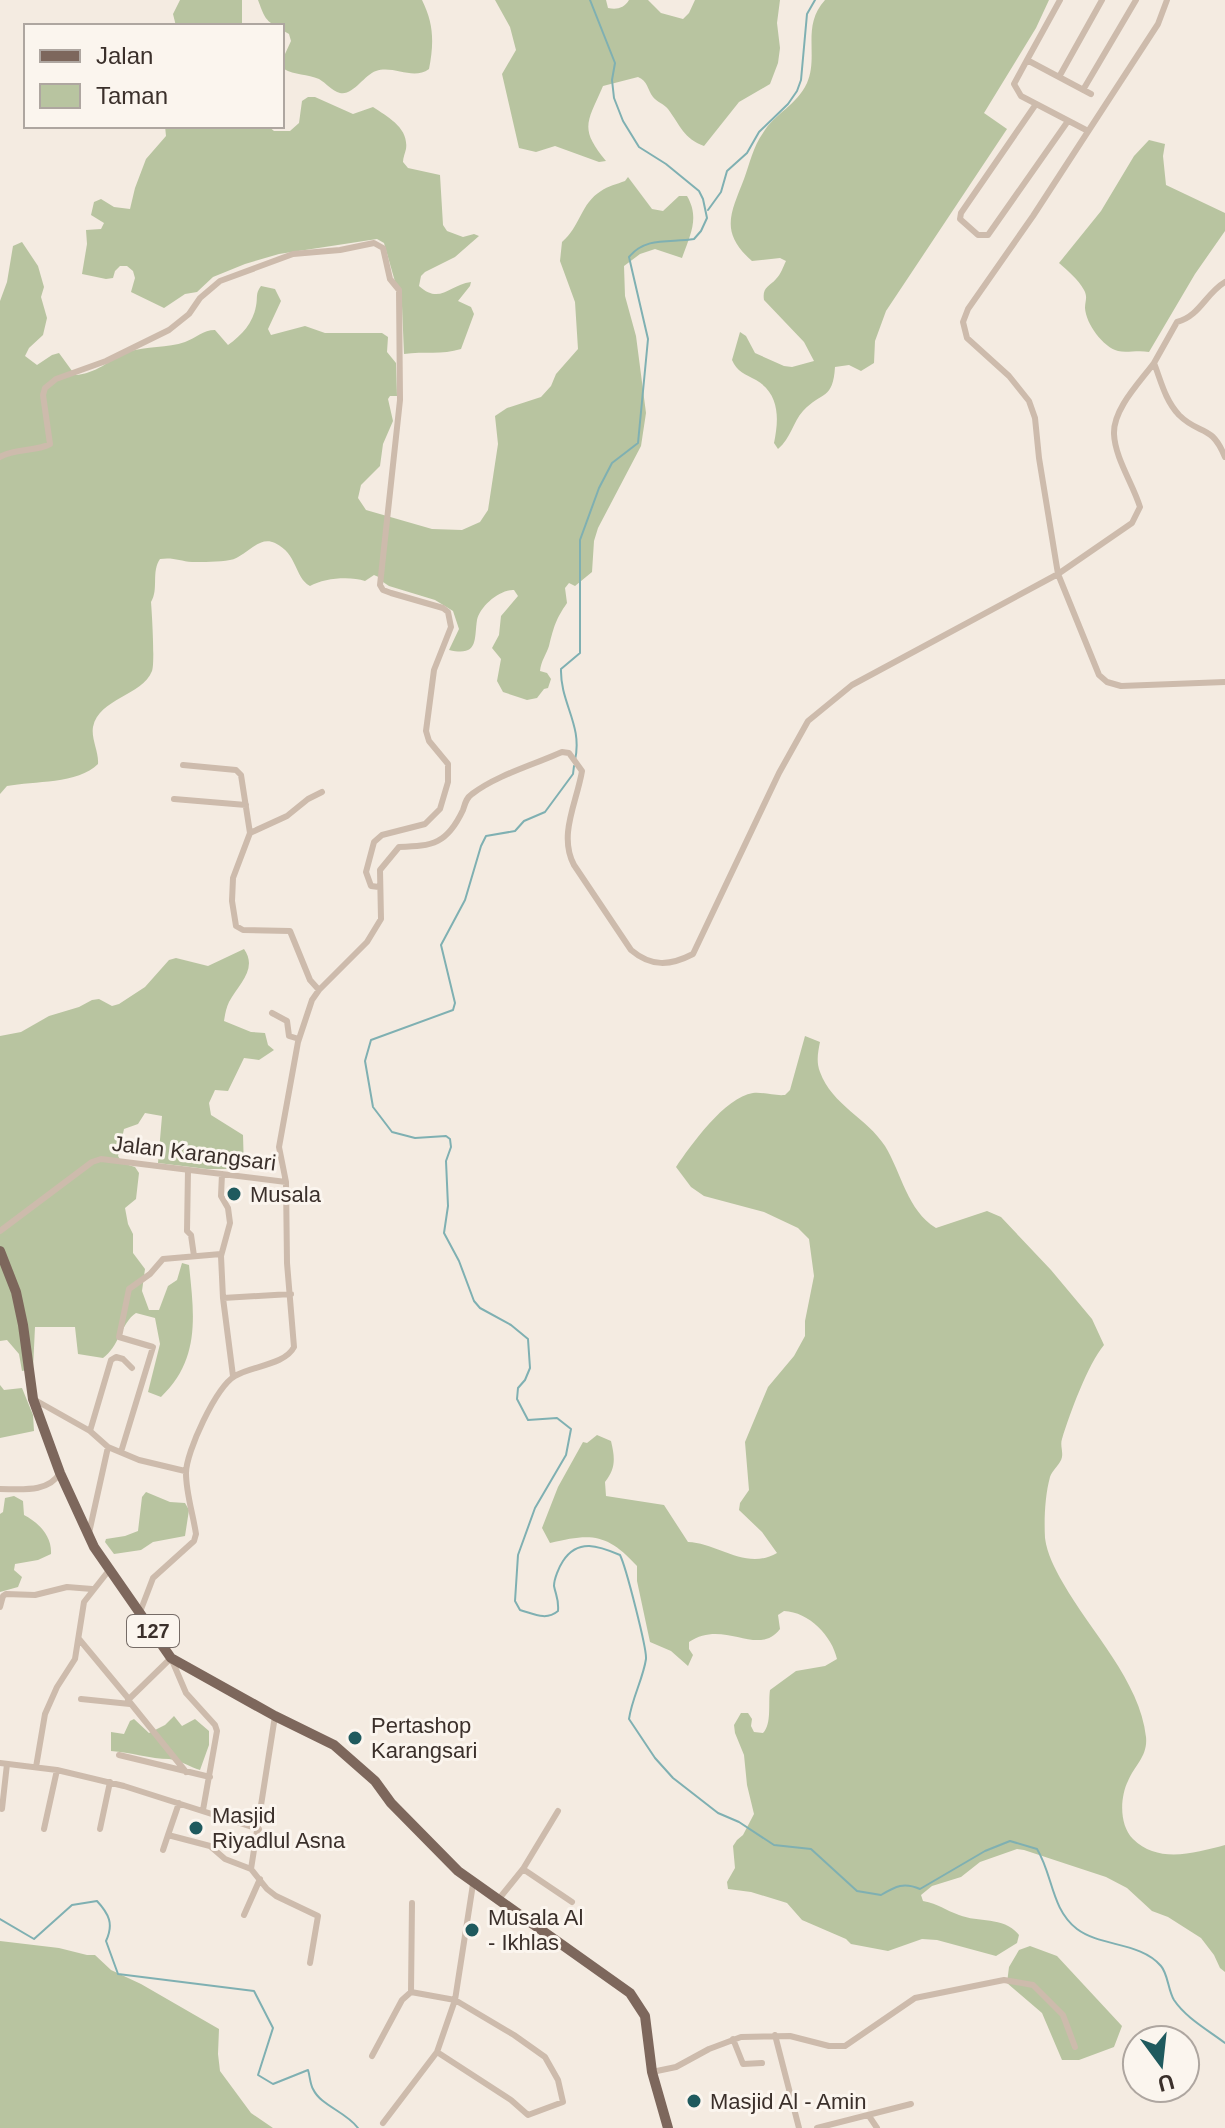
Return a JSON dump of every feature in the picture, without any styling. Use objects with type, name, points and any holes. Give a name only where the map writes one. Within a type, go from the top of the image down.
[{"type":"main road","name":"127","points":[[0,1251],[21,1314],[33,1399],[60,1473],[88,1535],[171,1658],[334,1745],[375,1781],[391,1803],[441,1856],[473,1884],[630,1993],[645,2016],[652,2072],[668,2128]]},
{"type":"street","points":[[1060,0],[1014,89],[1088,131]]},
{"type":"street","points":[[1059,77],[1102,0]]},
{"type":"street","points":[[1083,90],[1136,0]]},
{"type":"street","points":[[1167,0],[1158,24],[968,309],[963,322],[967,338],[1009,376],[1029,401],[1035,418],[1058,574],[1099,675],[1107,682],[1121,686],[1225,682]]},
{"type":"street","points":[[1027,60],[1091,94]]},
{"type":"street","points":[[1036,104],[961,213],[960,219],[978,235],[988,235],[1068,121]]},
{"type":"street","points":[[0,457],[9,452],[50,444],[43,395],[48,384],[106,361],[169,330],[220,281],[293,254],[374,243],[383,248],[390,279],[399,290],[400,400],[380,585],[391,593],[443,608],[448,612],[451,627],[434,670],[426,731],[429,741],[446,760],[448,782],[440,809],[425,824],[382,835],[374,842],[366,872],[371,886],[379,887]]},
{"type":"street","points":[[286,1182],[279,1147],[299,1039],[312,1000],[367,942],[381,919],[380,870],[391,854],[399,847],[413,849],[445,837],[469,796],[562,752],[573,757],[582,771],[567,838],[568,854],[631,950],[650,963],[672,963],[693,954],[779,773],[808,721],[852,685],[1058,574],[1137,517],[1140,507],[1117,447],[1114,430],[1126,404],[1177,322],[1189,319],[1213,290],[1225,282]]},
{"type":"street","points":[[1154,363],[1169,403],[1182,418],[1214,435],[1225,457]]},
{"type":"street","points":[[183,765],[236,770],[241,775],[250,833],[233,878],[232,901],[236,926],[243,930],[290,931],[310,980],[319,990]]},
{"type":"street","points":[[250,833],[287,816],[322,792]]},
{"type":"street","points":[[174,799],[246,805]]},
{"type":"street","points":[[272,1013],[287,1021],[289,1036],[299,1039]]},
{"type":"street","name":"Jalan Karangsari","points":[[0,1231],[97,1160],[286,1182],[293,1351],[233,1376]]},
{"type":"street","points":[[188,1170],[187,1231],[191,1235],[194,1256]]},
{"type":"street","points":[[140,1612],[153,1578],[194,1541],[196,1534],[185,1471],[203,1419],[218,1393],[233,1376],[223,1298],[221,1254],[230,1223],[228,1208],[221,1196],[222,1174]]},
{"type":"street","points":[[121,1452],[153,1348],[119,1337],[129,1289],[150,1274],[163,1259],[221,1254]]},
{"type":"street","points":[[223,1298],[291,1294]]},
{"type":"street","points":[[90,1431],[111,1360],[116,1357],[123,1359],[132,1368]]},
{"type":"street","points":[[33,1399],[90,1431],[108,1447],[139,1460],[185,1471]]},
{"type":"street","points":[[88,1535],[108,1447]]},
{"type":"street","points":[[0,1489],[49,1485],[60,1473]]},
{"type":"street","points":[[36,1767],[45,1714],[75,1659],[84,1602],[110,1569]]},
{"type":"street","points":[[0,1607],[3,1596],[16,1593],[41,1594],[67,1587],[92,1589]]},
{"type":"street","points":[[79,1639],[186,1772]]},
{"type":"street","points":[[81,1699],[129,1701],[171,1658],[181,1685],[217,1731],[203,1810]]},
{"type":"street","points":[[251,1869],[275,1716]]},
{"type":"street","points":[[119,1755],[210,1777]]},
{"type":"street","points":[[2,1809],[4,1764],[57,1770],[110,1782],[259,1829]]},
{"type":"street","points":[[44,1829],[57,1770]]},
{"type":"street","points":[[100,1829],[110,1782]]},
{"type":"street","points":[[163,1850],[179,1803]]},
{"type":"street","points":[[498,1900],[523,1869],[558,1811]]},
{"type":"street","points":[[168,1835],[210,1846],[225,1859],[251,1869],[276,1896],[318,1916],[310,1963]]},
{"type":"street","points":[[523,1869],[572,1902]]},
{"type":"street","points":[[244,1915],[260,1879]]},
{"type":"street","points":[[383,2123],[437,2052],[455,2000],[473,1884]]},
{"type":"street","points":[[372,2056],[402,2000],[411,1992],[412,1903]]},
{"type":"street","points":[[652,2072],[676,2067],[733,2039],[775,2035],[829,2046],[845,2046],[915,1998],[1004,1980],[1033,1985],[1063,2015],[1075,2047]]},
{"type":"street","points":[[411,1992],[455,2000],[545,2057],[558,2080],[563,2100],[560,2105],[528,2115],[489,2084],[437,2052]]},
{"type":"street","points":[[775,2035],[799,2128]]},
{"type":"street","points":[[733,2039],[743,2064],[762,2063]]},
{"type":"street","points":[[817,2128],[911,2104]]},
{"type":"street","points":[[869,2116],[877,2128]]},
{"type":"green space","points":[[180,0],[242,0],[242,24],[176,24],[173,14]]},
{"type":"green space","points":[[258,0],[422,0],[432,34],[429,69],[416,74],[376,71],[349,91],[337,92],[319,79],[284,69],[285,54],[291,41],[289,34],[284,31],[284,24],[272,24]]},
{"type":"green space","points":[[495,0],[606,0],[608,8],[614,9],[623,7],[629,0],[648,0],[661,13],[683,19],[695,0],[780,0],[778,63],[770,84],[739,102],[704,146],[687,135],[638,77],[603,86],[593,109],[589,133],[606,161],[599,162],[555,146],[536,152],[519,148],[502,74],[516,50],[510,27]]},
{"type":"green space","points":[[825,0],[1049,0],[1036,28],[984,113],[1007,129],[886,311],[875,341],[874,363],[861,371],[849,365],[835,367],[829,390],[803,411],[778,449],[774,443],[776,408],[770,392],[739,370],[732,360],[740,332],[746,336],[755,353],[784,366],[814,361],[804,342],[764,300],[765,290],[778,277],[786,261],[780,258],[752,261],[735,241],[732,212],[760,138],[807,83],[812,62],[814,20]]},
{"type":"green space","points":[[315,97],[353,114],[373,107],[401,129],[406,142],[403,162],[408,168],[440,175],[443,225],[447,231],[463,237],[479,236],[455,257],[425,272],[419,286],[439,294],[471,282],[458,301],[471,307],[474,314],[461,349],[404,354],[402,306],[384,243],[377,239],[279,254],[245,264],[213,277],[197,292],[185,294],[164,308],[131,292],[135,278],[127,266],[120,266],[113,278],[82,274],[86,230],[101,229],[104,223],[91,215],[94,202],[101,199],[114,207],[130,209],[146,159],[166,136],[165,128],[270,128],[274,131],[290,131],[299,123],[302,101]]},
{"type":"green space","points":[[1149,140],[1165,144],[1166,185],[1225,213],[1225,231],[1195,274],[1149,352],[1121,352],[1112,349],[1096,334],[1086,314],[1084,290],[1059,263],[1101,211],[1134,156]]},
{"type":"green space","points":[[628,177],[652,209],[663,211],[679,196],[687,196],[693,212],[692,227],[682,258],[655,249],[640,254],[624,266],[625,296],[636,336],[646,413],[641,446],[598,528],[592,572],[575,586],[569,583],[565,588],[567,603],[556,623],[540,671],[547,673],[551,679],[548,688],[537,698],[527,700],[503,692],[497,681],[501,659],[492,648],[499,635],[501,616],[518,596],[514,590],[497,595],[486,604],[477,620],[473,645],[459,652],[449,650],[459,629],[453,611],[435,600],[389,586],[374,575],[365,581],[337,579],[310,586],[301,577],[288,553],[269,541],[226,561],[160,559],[151,602],[152,671],[139,686],[97,717],[93,732],[98,764],[68,778],[7,786],[0,794],[0,301],[7,282],[13,246],[22,242],[38,266],[44,287],[41,297],[47,318],[43,335],[25,356],[37,365],[59,353],[75,375],[96,369],[128,352],[178,344],[211,330],[215,330],[228,345],[250,323],[261,286],[275,289],[281,301],[268,329],[271,335],[305,326],[325,333],[382,333],[388,337],[387,352],[396,363],[397,396],[388,399],[393,421],[383,444],[380,466],[361,485],[358,498],[366,510],[432,529],[462,530],[480,522],[488,510],[498,444],[495,416],[507,408],[541,397],[578,349],[575,302],[560,261],[562,242],[594,196]]},
{"type":"green space","points":[[244,949],[248,956],[248,970],[229,1002],[224,1021],[251,1032],[265,1033],[268,1045],[274,1050],[259,1060],[244,1058],[228,1091],[215,1090],[209,1103],[211,1115],[243,1135],[244,1169],[207,1169],[158,1163],[162,1116],[145,1113],[138,1124],[124,1129],[118,1156],[122,1163],[135,1167],[139,1173],[136,1199],[125,1208],[133,1234],[133,1253],[145,1269],[142,1291],[149,1310],[159,1310],[168,1286],[177,1280],[182,1263],[189,1265],[192,1335],[183,1367],[161,1397],[148,1392],[160,1344],[155,1318],[136,1313],[103,1358],[78,1354],[75,1327],[35,1327],[33,1369],[22,1371],[19,1354],[7,1340],[0,1341],[0,1036],[21,1032],[49,1016],[92,1000],[99,999],[112,1006],[119,1004],[145,987],[169,960],[176,958],[208,966]]},
{"type":"green space","points":[[805,1036],[820,1042],[818,1064],[826,1084],[841,1103],[878,1136],[918,1212],[936,1228],[987,1211],[1001,1217],[1092,1319],[1104,1345],[1080,1389],[1062,1439],[1061,1460],[1050,1477],[1045,1507],[1046,1544],[1060,1578],[1124,1676],[1142,1716],[1145,1750],[1128,1781],[1122,1803],[1128,1833],[1143,1847],[1165,1854],[1189,1853],[1225,1845],[1225,1972],[1201,1938],[1168,1917],[1152,1911],[1127,1888],[1106,1877],[1024,1850],[1017,1849],[980,1862],[961,1877],[932,1886],[921,1895],[923,1901],[959,1915],[999,1922],[1013,1929],[1019,1935],[1017,1943],[996,1956],[937,1940],[922,1939],[888,1951],[851,1944],[802,1920],[787,1903],[728,1889],[727,1882],[735,1868],[733,1846],[754,1814],[744,1755],[734,1725],[741,1713],[748,1713],[754,1732],[763,1733],[769,1719],[770,1690],[796,1671],[825,1666],[837,1659],[830,1642],[810,1621],[784,1611],[778,1615],[780,1629],[771,1637],[751,1640],[715,1634],[689,1642],[693,1655],[688,1666],[671,1651],[650,1642],[637,1581],[637,1566],[626,1555],[598,1538],[550,1543],[542,1528],[558,1487],[583,1442],[587,1443],[597,1435],[611,1441],[613,1453],[613,1467],[605,1482],[606,1496],[664,1505],[688,1542],[743,1558],[766,1558],[777,1553],[762,1532],[739,1510],[749,1490],[745,1442],[768,1387],[794,1356],[805,1336],[814,1276],[809,1239],[798,1228],[764,1212],[704,1196],[691,1187],[676,1167],[710,1123],[731,1103],[753,1093],[785,1095],[790,1090]]},
{"type":"green space","points":[[0,1385],[4,1390],[22,1388],[33,1415],[34,1431],[0,1438]]},
{"type":"green space","points":[[146,1492],[170,1502],[185,1503],[189,1510],[185,1536],[153,1542],[141,1550],[114,1554],[106,1539],[138,1531],[142,1497]]},
{"type":"green space","points":[[14,1496],[23,1501],[24,1515],[47,1536],[51,1554],[15,1564],[14,1570],[22,1577],[18,1587],[0,1592],[0,1514],[5,1498]]},
{"type":"green space","points":[[174,1716],[182,1726],[195,1719],[209,1731],[209,1745],[200,1770],[173,1760],[111,1751],[111,1732],[124,1734],[130,1721],[134,1719],[149,1733]]},
{"type":"green space","points":[[0,1941],[95,1955],[111,1970],[219,2029],[220,2071],[251,2113],[273,2128],[0,2128]]},
{"type":"green space","points":[[1030,1946],[1057,1956],[1121,2025],[1114,2047],[1079,2060],[1062,2060],[1042,2013],[1007,1983],[1009,1967],[1019,1950]]},
{"type":"waterway","points":[[575,760],[576,736],[561,669],[580,653],[580,540],[599,488],[612,463],[638,443],[648,339],[629,257],[651,243],[694,239],[707,218],[699,191],[639,147],[623,121],[614,98],[612,80],[615,63],[590,0]]},
{"type":"waterway","points":[[708,210],[721,192],[727,171],[747,153],[759,132],[797,91],[801,80],[807,14],[815,0]]},
{"type":"waterway","points":[[574,766],[573,774],[545,812],[524,821],[515,831],[486,836],[481,846],[465,900],[441,945],[455,1003],[453,1010],[371,1040],[365,1061],[373,1107],[392,1132],[415,1138],[446,1136],[450,1139],[451,1147],[446,1161],[448,1206],[444,1233],[459,1261],[474,1301],[528,1339],[530,1368],[518,1388],[517,1399],[528,1420],[557,1418],[571,1429],[566,1455],[535,1508],[518,1555],[515,1601],[520,1610],[549,1616],[558,1611],[555,1580],[569,1554],[575,1549],[589,1546],[620,1555],[636,1608],[646,1659],[629,1719],[655,1758],[673,1778],[718,1813],[739,1822],[774,1845],[811,1849],[857,1891],[881,1895],[900,1886],[920,1889],[985,1851],[1010,1841],[1037,1849],[1057,1902],[1068,1921],[1087,1935],[1132,1948],[1153,1958],[1163,1969],[1172,1996],[1179,2006],[1225,2043]]},
{"type":"waterway","points":[[0,1919],[34,1939],[72,1905],[97,1901],[109,1920],[106,1941],[118,1974],[254,1991],[273,2028],[258,2075],[273,2084],[308,2070],[317,2095],[358,2128]]},
{"type":"place","name":"Musala","points":[[234,1194]]},
{"type":"place","name":"Pertashop Karangsari","points":[[355,1738]]},
{"type":"place","name":"Masjid Riyadlul Asna","points":[[196,1828]]},
{"type":"place","name":"Musala Al - Ikhlas","points":[[472,1930]]},
{"type":"place","name":"Masjid Al - Amin","points":[[694,2101]]}]
